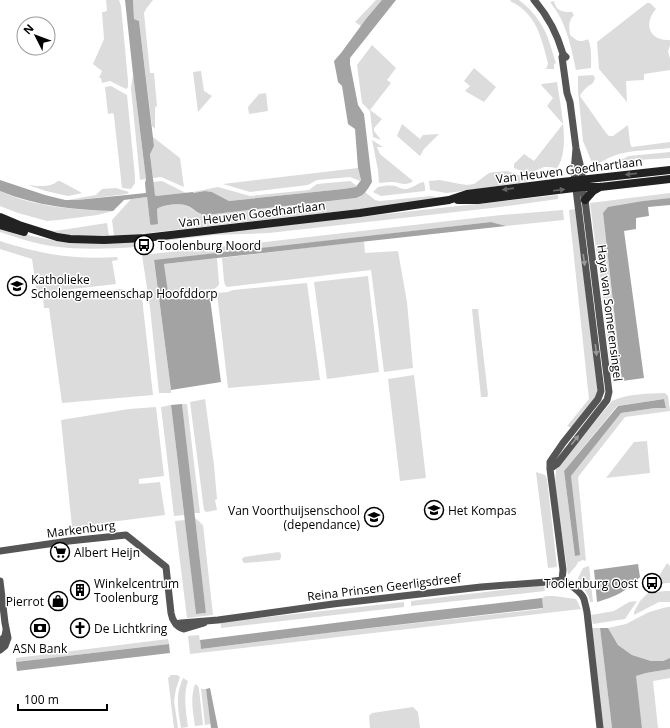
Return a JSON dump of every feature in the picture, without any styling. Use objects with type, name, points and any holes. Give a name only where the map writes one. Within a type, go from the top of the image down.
[{"type":"main road","name":"Van Heuven Goedhartlaan","points":[[0,218],[57,237],[70,239],[104,240],[145,238],[360,213],[449,200],[467,194],[579,184],[670,170]]},
{"type":"main road","name":"Van Heuven Goedhartlaan","points":[[579,184],[600,187],[670,179]]},
{"type":"main road","points":[[585,200],[593,191],[600,187]]},
{"type":"main road","name":"Van Heuven Goedhartlaan","points":[[0,225],[51,238],[57,237]]},
{"type":"street","points":[[534,0],[546,15],[554,29],[563,54],[562,57],[576,148],[582,172],[579,184]]},
{"type":"street","name":"Haya van Somerensingel","points":[[550,469],[557,464],[607,400],[609,392],[585,200],[579,184]]},
{"type":"street","name":"Haya van Somerensingel","points":[[562,580],[563,570],[550,462],[598,399],[601,391],[579,184]]},
{"type":"street","name":"Markenburg","points":[[0,551],[69,541],[126,535],[166,567],[172,618],[176,624]]},
{"type":"street","points":[[562,580],[570,585],[582,596],[584,600],[587,612],[600,728]]},
{"type":"street","name":"Reina Prinsen Geerligsdreef","points":[[176,624],[184,622],[210,621],[355,601],[481,587],[562,580]]},
{"type":"street","points":[[0,581],[6,630],[2,645]]},
{"type":"shaded area","points":[[106,0],[119,0],[121,6],[128,81],[128,87],[126,89],[110,81],[102,83],[101,78],[99,78],[102,71],[93,64],[104,39],[102,12],[107,10]]},
{"type":"shaded area","points":[[125,0],[133,0],[134,19],[139,21],[154,146],[150,154],[155,195],[205,191],[212,192],[229,201],[356,187],[361,180],[358,168],[355,129],[348,124],[342,86],[338,82],[334,61],[382,0],[396,0],[350,58],[358,105],[364,114],[372,182],[364,194],[356,198],[206,215],[199,213],[191,207],[185,205],[179,204],[162,206],[157,209],[158,224],[151,225],[147,197],[124,200],[113,211],[70,208],[42,204],[0,191],[0,180],[65,200],[146,193],[146,179]]},
{"type":"shaded area","points":[[133,0],[153,0],[144,13],[150,73],[154,73],[157,106],[155,109],[155,129],[152,126],[139,21],[134,19]]},
{"type":"shaded area","points":[[376,0],[383,0],[361,26],[355,22]]},
{"type":"shaded area","points":[[519,0],[528,7],[542,26],[556,63],[554,64],[554,69],[545,69],[548,63],[540,35],[532,19],[519,6],[510,1]]},
{"type":"shaded area","points":[[554,1],[558,9],[572,12],[574,15],[569,27],[570,35],[579,41],[588,39],[591,50],[591,68],[576,70],[570,43],[564,26],[556,9],[550,2]]},
{"type":"shaded area","points":[[647,3],[650,3],[656,9],[652,15],[649,26],[653,35],[663,40],[670,40],[668,51],[670,70],[644,74],[644,80],[626,81],[627,102],[599,69],[597,42]]},
{"type":"shaded area","points":[[372,45],[396,68],[387,80],[391,83],[370,110],[382,119],[374,128],[374,131],[381,140],[373,137],[370,111],[362,103],[357,65]]},
{"type":"shaded area","points":[[474,68],[496,87],[484,102],[465,91],[470,86],[464,81]]},
{"type":"shaded area","points":[[201,71],[204,91],[212,96],[198,112],[193,72]]},
{"type":"shaded area","points":[[133,74],[146,179],[140,180],[131,88]]},
{"type":"shaded area","points":[[593,75],[595,78],[594,82],[584,90],[580,96],[609,136],[613,136],[628,125],[630,143],[632,147],[670,142],[670,148],[622,153],[593,165],[583,141],[578,76]]},
{"type":"shaded area","points":[[557,82],[563,124],[547,106],[553,98],[541,85]]},
{"type":"shaded area","points":[[111,86],[127,95],[135,177],[135,183],[131,189],[122,188],[114,116],[113,113],[108,114],[105,87]]},
{"type":"shaded area","points":[[266,93],[268,111],[249,114],[248,107],[259,94]]},
{"type":"shaded area","points":[[402,124],[420,139],[423,135],[439,134],[424,149],[420,156],[397,136]]},
{"type":"shaded area","points":[[563,124],[563,150],[561,160],[557,168],[544,167],[530,173],[526,173],[514,168],[514,164],[524,154],[534,161]]},
{"type":"shaded area","points":[[153,137],[180,158],[184,187],[161,177],[153,178],[150,153],[154,146]]},
{"type":"shaded area","points":[[372,140],[383,147],[377,147],[380,154],[413,181],[408,184],[392,182],[379,183]]},
{"type":"shaded area","points":[[670,152],[670,158],[614,163],[629,156]]},
{"type":"shaded area","points":[[358,168],[360,181],[350,177],[317,180],[308,185],[250,192],[223,184]]},
{"type":"shaded area","points":[[507,171],[526,178],[547,171],[554,172],[546,177],[519,183],[446,193],[430,190],[429,181],[440,180],[467,185],[474,184],[489,173]]},
{"type":"shaded area","points":[[58,181],[82,193],[68,196],[28,185],[48,186]]},
{"type":"shaded area","points":[[162,181],[186,193],[156,196],[153,182]]},
{"type":"shaded area","points":[[350,181],[357,186],[343,189],[229,201],[212,192],[205,191],[193,193],[218,187],[250,196],[309,190],[317,184]]},
{"type":"shaded area","points":[[424,182],[425,191],[381,196],[373,192],[378,187],[396,186],[402,189],[408,189]]},
{"type":"shaded area","points":[[116,188],[129,192],[127,194],[68,200],[96,195],[102,189]]},
{"type":"shaded area","points":[[0,191],[27,201],[55,207],[113,211],[97,215],[47,221],[0,206]]},
{"type":"shaded area","points":[[365,192],[375,200],[380,201],[431,196],[448,199],[114,236],[112,220],[131,199],[147,197],[150,223],[158,224],[157,209],[162,206],[182,204],[190,207],[197,213],[206,215],[356,198],[360,197]]},
{"type":"shaded area","points":[[670,193],[670,198],[643,201],[603,213],[622,381],[618,376],[611,376],[590,203]]},
{"type":"shaded area","points":[[558,195],[558,199],[500,207],[269,233],[215,235],[163,241],[163,239],[150,241],[150,243],[135,244],[136,247],[93,249],[51,246],[0,232],[0,226],[27,235],[75,243],[268,227]]},
{"type":"shaded area","points":[[670,198],[670,205],[648,207],[649,216],[636,218],[636,229],[624,231],[644,378],[622,381],[603,213],[608,207]]},
{"type":"shaded area","points":[[575,209],[598,389],[596,398],[572,428],[567,426],[589,399],[569,210]]},
{"type":"shaded area","points":[[563,210],[564,220],[506,226],[491,222],[221,253],[220,247],[501,215]]},
{"type":"shaded area","points":[[491,222],[506,226],[164,264],[169,299],[210,298],[221,382],[171,390],[154,260]]},
{"type":"shaded area","points":[[107,223],[109,236],[76,237],[39,229],[55,231]]},
{"type":"shaded area","points":[[0,241],[43,253],[72,257],[117,257],[118,260],[112,261],[116,284],[37,293],[32,259],[0,249]]},
{"type":"shaded area","points":[[364,241],[365,253],[398,251],[407,302],[413,368],[384,372],[371,270],[227,287],[225,285],[222,258]]},
{"type":"shaded area","points":[[216,247],[216,253],[154,261],[171,390],[171,393],[159,393],[150,308],[142,255]]},
{"type":"shaded area","points":[[217,258],[219,284],[214,289],[168,294],[164,264]]},
{"type":"shaded area","points":[[368,276],[379,372],[327,379],[314,282]]},
{"type":"shaded area","points":[[307,283],[320,380],[228,388],[217,293],[233,290]]},
{"type":"shaded area","points":[[120,289],[138,296],[142,301],[153,395],[62,403],[49,308],[44,308],[43,299]]},
{"type":"shaded area","points":[[472,309],[478,309],[487,397],[481,397]]},
{"type":"shaded area","points":[[414,375],[426,478],[400,481],[388,379]]},
{"type":"shaded area","points":[[665,393],[668,396],[670,411],[625,417],[578,477],[586,561],[583,560],[578,562],[568,575],[555,485],[556,469],[612,401],[631,395]],"holes":[[[664,399],[666,408],[655,408],[621,413],[571,476],[575,556],[564,471],[617,406]]]},
{"type":"shaded area","points":[[205,399],[217,499],[215,500],[217,510],[206,512],[204,510],[190,402]]},
{"type":"shaded area","points":[[664,399],[666,408],[655,408],[621,413],[571,476],[580,555],[575,556],[564,471],[618,406]]},
{"type":"shaded area","points":[[182,404],[187,404],[200,513],[194,513]]},
{"type":"shaded area","points":[[182,404],[206,613],[196,614],[171,405]]},
{"type":"shaded area","points":[[171,405],[184,515],[174,516],[161,407]]},
{"type":"shaded area","points":[[156,407],[164,476],[139,479],[139,484],[160,482],[165,515],[72,527],[61,420],[129,409]]},
{"type":"shaded area","points":[[647,441],[650,473],[606,478],[634,442]]},
{"type":"shaded area","points":[[536,472],[545,475],[547,479],[557,567],[548,568]]},
{"type":"shaded area","points":[[195,518],[203,525],[213,615],[187,618],[175,521],[185,520],[196,614],[206,613]]},
{"type":"shaded area","points":[[279,552],[281,554],[280,560],[245,563],[242,559],[244,557]]},
{"type":"shaded area","points":[[667,563],[670,566],[670,583],[665,583],[652,588]]},
{"type":"shaded area","points":[[638,564],[640,577],[635,582],[620,593],[597,602],[594,570]]},
{"type":"shaded area","points":[[589,566],[593,602],[590,602],[589,597],[578,578],[583,568]]},
{"type":"shaded area","points":[[544,585],[545,591],[411,606],[411,601]]},
{"type":"shaded area","points":[[670,591],[670,602],[659,602],[634,615],[640,601],[648,593]]},
{"type":"shaded area","points":[[546,596],[576,599],[581,609],[190,654],[188,636],[199,635],[201,649],[327,633],[542,609],[542,598]]},
{"type":"shaded area","points":[[542,598],[543,608],[201,649],[200,640]]},
{"type":"shaded area","points":[[637,601],[625,619],[593,624],[591,615],[614,611],[629,602]]},
{"type":"shaded area","points":[[404,602],[404,607],[221,628],[221,622]]},
{"type":"shaded area","points":[[670,607],[670,658],[663,661],[651,661],[632,655],[618,645],[608,628],[626,624],[649,612]]},
{"type":"shaded area","points":[[590,628],[600,628],[612,728],[603,728]]},
{"type":"shaded area","points":[[600,628],[608,628],[618,645],[632,655],[651,661],[663,661],[670,658],[670,669],[636,676],[642,728],[612,728]]},
{"type":"shaded area","points":[[168,639],[169,644],[16,662],[16,658]]},
{"type":"shaded area","points":[[169,644],[170,653],[17,671],[16,662]]},
{"type":"shaded area","points":[[670,669],[670,678],[653,681],[658,728],[642,728],[635,676]]},
{"type":"shaded area","points":[[171,675],[177,675],[180,677],[174,701],[178,728],[174,728],[168,678]]},
{"type":"shaded area","points":[[183,678],[188,681],[185,698],[188,727],[181,728],[178,697]]},
{"type":"shaded area","points":[[195,684],[199,689],[203,725],[195,726],[192,700]]},
{"type":"shaded area","points":[[210,688],[218,728],[211,728],[206,689]]},
{"type":"shaded area","points":[[201,689],[206,689],[211,724],[205,725]]},
{"type":"shaded area","points":[[413,707],[418,712],[420,728],[370,728],[369,716],[372,713]]},
{"type":"place","name":"Toolenburg Noord","points":[[144,245]]},
{"type":"place","name":"Katholieke Scholengemeenschap Hoofddorp","points":[[17,286]]},
{"type":"place","name":"Het Kompas","points":[[434,510]]},
{"type":"place","name":"Van Voorthuijsenschool (dependance)","points":[[374,517]]},
{"type":"place","name":"Albert Heijn","points":[[60,552]]},
{"type":"place","name":"Toolenburg Oost","points":[[652,583]]},
{"type":"place","name":"Winkelcentrum Toolenburg","points":[[80,590]]},
{"type":"place","name":"Pierrot","points":[[58,601]]},
{"type":"place","name":"ASN Bank","points":[[40,628]]},
{"type":"place","name":"De Lichtkring","points":[[80,628]]}]
